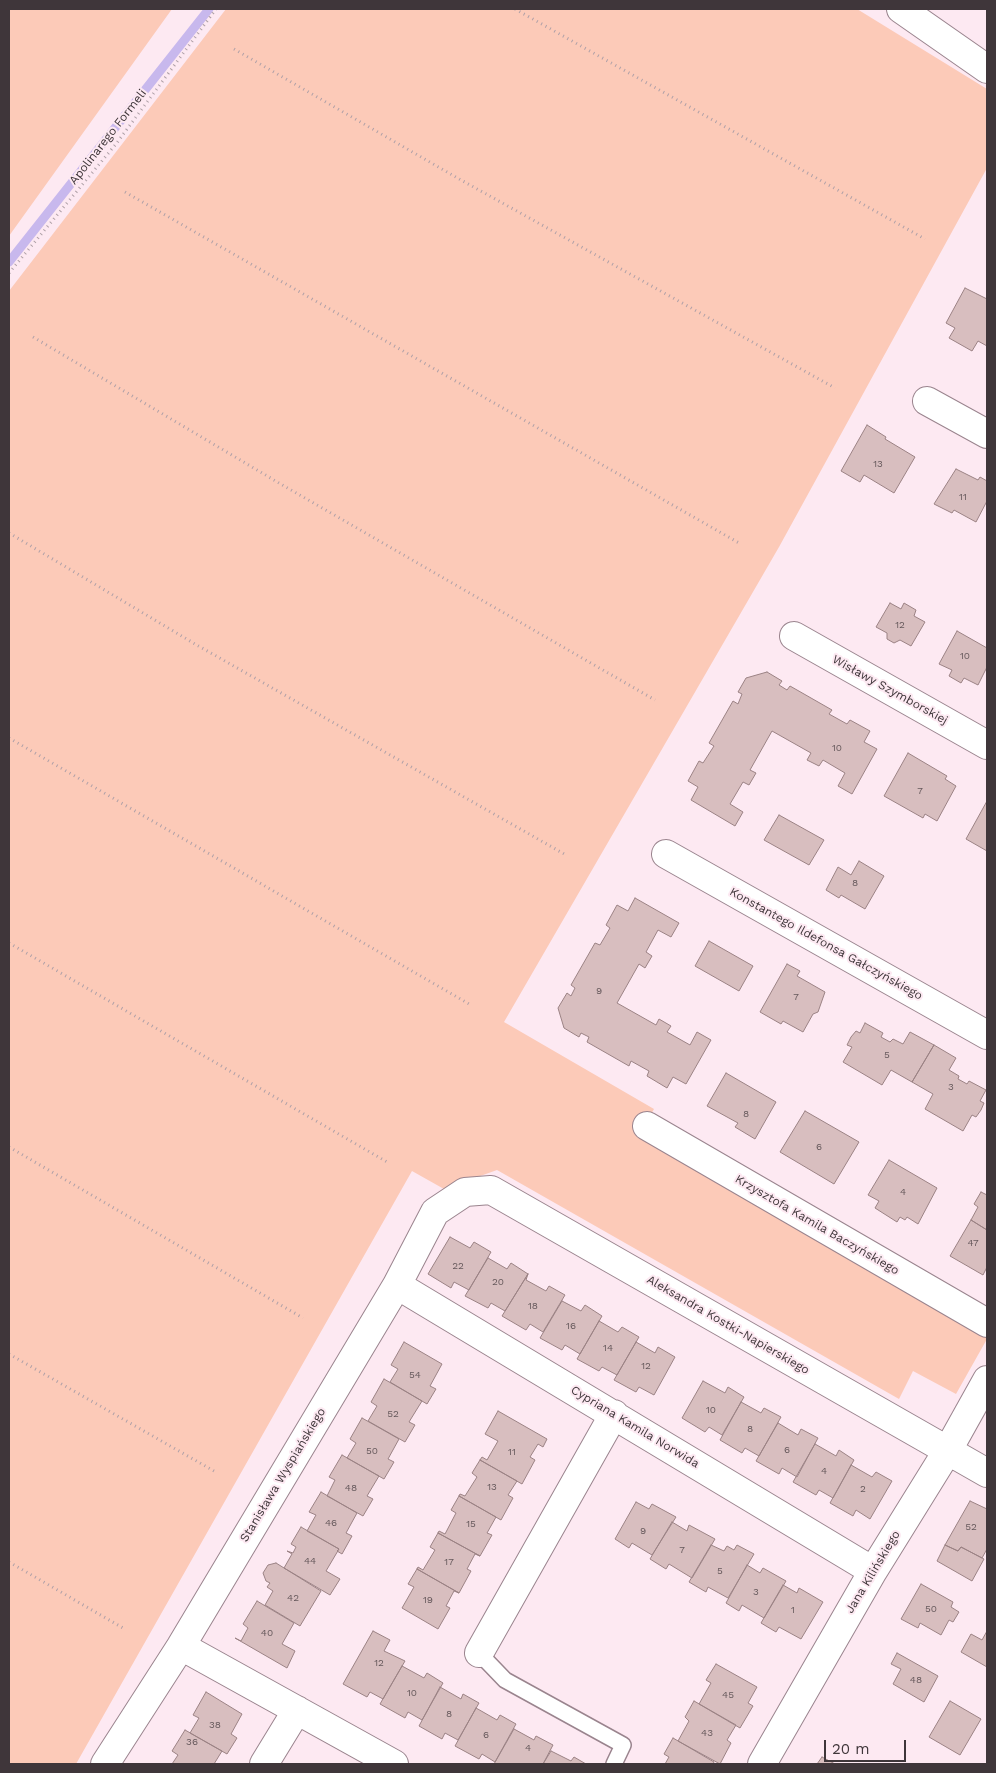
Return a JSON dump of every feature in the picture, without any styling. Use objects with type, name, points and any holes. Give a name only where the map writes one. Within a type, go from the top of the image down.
[{"type":"street","points":[[901,9],[987,68]]},
{"type":"street","points":[[927,401],[987,434]]},
{"type":"street","name":"Wisławy Szymborskiej","points":[[794,636],[987,745]]},
{"type":"street","name":"Konstantego Ildefonsa Gałczyńskiego","points":[[666,854],[987,1035]]},
{"type":"street","name":"Krzysztofa Kamila Baczyńskiego","points":[[647,1126],[987,1323]]},
{"type":"street","name":"Aleksandra Kostki-Napierskiego","points":[[466,1192],[491,1190],[987,1473]]},
{"type":"street","name":"Stanisława Wyspiańskiego","points":[[105,1764],[181,1646],[397,1285],[435,1212],[466,1192]]},
{"type":"street","name":"Cypriana Kamila Norwida","points":[[397,1285],[873,1571]]},
{"type":"street","name":"Jana Kilińskiego","points":[[762,1764],[873,1571],[948,1450],[987,1380]]},
{"type":"street","points":[[479,1653],[614,1414]]},
{"type":"street","points":[[181,1646],[394,1764]]},
{"type":"street","points":[[264,1764],[297,1710]]},
{"type":"lane","points":[[479,1653],[505,1680],[623,1746],[614,1764]]},
{"type":"path","name":"Apolinarego Formeli","points":[[9,273],[116,144],[216,9]]},
{"type":"path","points":[[515,9],[924,239]]},
{"type":"path","points":[[234,49],[461,180],[836,388]]},
{"type":"path","points":[[125,192],[739,543]]},
{"type":"path","points":[[33,337],[276,481],[655,700]]},
{"type":"path","points":[[9,533],[203,649],[566,855]]},
{"type":"path","points":[[9,738],[469,1004]]},
{"type":"path","points":[[9,942],[387,1162]]},
{"type":"path","points":[[9,1147],[303,1318]]},
{"type":"path","points":[[9,1354],[214,1471]]},
{"type":"path","points":[[9,1562],[123,1628]]},
{"type":"shaded area","points":[[9,9],[172,9],[9,236]]},
{"type":"shaded area","points":[[226,9],[857,9],[987,89],[987,168],[779,547],[504,1022],[654,1109],[640,1135],[987,1335],[987,1339],[956,1394],[913,1371],[899,1399],[497,1170],[444,1189],[412,1171],[76,1764],[9,1764],[9,291]]},
{"type":"building","points":[[965,288],[987,299],[987,346],[978,341],[972,351],[949,338],[955,328],[946,323]]},
{"type":"building","points":[[867,425],[886,437],[885,439],[915,457],[894,493],[864,475],[860,482],[841,471]]},
{"type":"building","points":[[956,469],[978,480],[980,477],[987,481],[987,501],[976,522],[954,510],[952,513],[934,504]]},
{"type":"building","points":[[890,603],[901,609],[904,603],[916,610],[914,616],[925,622],[911,646],[900,640],[894,643],[887,639],[887,633],[876,627]]},
{"type":"building","points":[[957,631],[987,648],[987,667],[978,685],[964,678],[961,683],[949,676],[952,670],[939,664]]},
{"type":"building","points":[[767,672],[782,681],[779,685],[787,690],[790,686],[832,710],[829,714],[847,724],[850,720],[870,731],[864,742],[877,749],[852,794],[838,786],[845,773],[823,760],[819,766],[807,760],[811,753],[772,731],[750,770],[756,773],[749,785],[743,782],[730,804],[743,812],[735,826],[691,800],[698,787],[688,781],[699,761],[703,763],[714,746],[709,743],[733,701],[738,704],[742,694],[738,692],[746,678]]},
{"type":"building","points":[[908,753],[947,776],[945,779],[956,786],[937,821],[925,814],[923,818],[884,796]]},
{"type":"building","points":[[987,801],[987,851],[966,839]]},
{"type":"building","points":[[779,815],[824,840],[809,865],[764,840]]},
{"type":"building","points":[[859,861],[884,876],[865,909],[841,895],[839,898],[826,890],[838,867],[851,875]]},
{"type":"building","points":[[635,898],[679,923],[671,937],[658,930],[646,952],[652,956],[645,968],[639,964],[617,1003],[656,1025],[659,1019],[671,1026],[667,1032],[690,1045],[697,1032],[711,1040],[686,1084],[673,1077],[667,1088],[647,1076],[649,1071],[631,1061],[629,1066],[587,1042],[589,1037],[581,1033],[579,1037],[564,1028],[558,1008],[567,993],[571,996],[575,988],[571,985],[595,943],[600,945],[610,928],[606,925],[617,905],[628,911]]},
{"type":"building","points":[[709,941],[753,966],[739,991],[695,966]]},
{"type":"building","points":[[787,964],[800,971],[797,976],[825,992],[818,1012],[813,1014],[803,1032],[783,1021],[781,1024],[760,1012]]},
{"type":"building","points":[[865,1023],[883,1033],[881,1037],[890,1042],[893,1039],[903,1044],[910,1032],[934,1045],[912,1082],[891,1070],[882,1085],[843,1062],[852,1047],[847,1045],[851,1037],[856,1031],[860,1033]]},
{"type":"building","points":[[934,1045],[956,1058],[949,1070],[959,1076],[958,1079],[967,1084],[969,1081],[986,1090],[980,1101],[984,1103],[981,1110],[976,1117],[972,1115],[963,1131],[925,1109],[933,1094],[912,1082]]},
{"type":"building","points":[[726,1073],[776,1102],[755,1139],[735,1127],[738,1123],[707,1106]]},
{"type":"building","points":[[805,1111],[859,1142],[834,1184],[780,1152]]},
{"type":"building","points":[[889,1160],[937,1188],[918,1224],[907,1217],[905,1220],[900,1217],[897,1222],[875,1208],[879,1201],[868,1195]]},
{"type":"building","points":[[981,1192],[987,1195],[987,1230],[971,1220],[978,1207],[974,1204]]},
{"type":"building","points":[[971,1220],[987,1230],[987,1267],[983,1275],[950,1256]]},
{"type":"building","points":[[450,1237],[470,1248],[474,1242],[491,1252],[469,1290],[454,1282],[451,1288],[428,1274]]},
{"type":"building","points":[[488,1258],[507,1269],[511,1263],[528,1274],[505,1311],[491,1303],[488,1308],[465,1296]]},
{"type":"building","points":[[528,1274],[526,1280],[546,1291],[549,1286],[565,1295],[543,1332],[530,1324],[526,1330],[502,1316]]},
{"type":"building","points":[[562,1301],[581,1311],[585,1305],[602,1316],[580,1354],[565,1345],[562,1350],[540,1338]]},
{"type":"building","points":[[599,1321],[618,1332],[622,1327],[639,1337],[617,1375],[602,1367],[599,1371],[577,1359]]},
{"type":"building","points":[[404,1342],[442,1364],[430,1386],[436,1389],[427,1404],[390,1382],[398,1369],[391,1365]]},
{"type":"building","points":[[636,1342],[655,1353],[658,1347],[675,1357],[654,1395],[639,1387],[636,1392],[614,1380]]},
{"type":"building","points":[[384,1379],[422,1401],[409,1422],[415,1425],[405,1442],[368,1421],[377,1406],[371,1402]]},
{"type":"building","points":[[703,1381],[725,1393],[728,1387],[744,1397],[722,1435],[709,1427],[705,1432],[682,1418]]},
{"type":"building","points":[[741,1402],[761,1413],[764,1408],[781,1417],[759,1456],[745,1448],[742,1453],[720,1440]]},
{"type":"building","points":[[498,1411],[547,1439],[543,1447],[538,1444],[530,1457],[535,1460],[522,1484],[480,1460],[482,1457],[487,1460],[498,1441],[485,1434]]},
{"type":"building","points":[[362,1418],[399,1439],[388,1459],[394,1462],[384,1479],[347,1458],[356,1443],[350,1439]]},
{"type":"building","points":[[778,1423],[798,1435],[801,1429],[818,1438],[797,1477],[782,1468],[779,1474],[756,1461]]},
{"type":"building","points":[[815,1444],[836,1456],[839,1450],[854,1460],[833,1498],[819,1490],[816,1495],[793,1482]]},
{"type":"building","points":[[342,1455],[379,1476],[367,1496],[373,1499],[363,1516],[327,1496],[335,1480],[329,1477]]},
{"type":"building","points":[[480,1460],[517,1481],[508,1495],[513,1498],[501,1520],[459,1496],[460,1494],[465,1496],[477,1477],[472,1473]]},
{"type":"building","points":[[851,1465],[872,1477],[876,1472],[892,1481],[870,1519],[856,1510],[853,1516],[830,1503]]},
{"type":"building","points":[[321,1492],[357,1513],[346,1533],[352,1536],[342,1554],[337,1551],[339,1549],[307,1531],[316,1515],[309,1512]]},
{"type":"building","points":[[459,1496],[496,1517],[487,1533],[492,1535],[480,1556],[438,1533],[439,1531],[445,1534],[456,1513],[451,1510]]},
{"type":"building","points":[[970,1501],[987,1509],[987,1549],[982,1558],[961,1547],[958,1551],[945,1545]]},
{"type":"building","points":[[636,1502],[649,1509],[652,1504],[676,1517],[652,1555],[632,1543],[629,1548],[615,1539]]},
{"type":"building","points":[[672,1522],[687,1531],[689,1525],[715,1539],[692,1578],[669,1564],[666,1569],[650,1559]]},
{"type":"building","points":[[301,1527],[339,1549],[326,1571],[340,1579],[330,1595],[284,1568],[292,1554],[287,1551],[293,1553],[296,1547],[291,1544]]},
{"type":"building","points":[[438,1533],[480,1556],[475,1554],[467,1569],[471,1571],[459,1593],[417,1569],[418,1567],[423,1570],[435,1550],[430,1547]]},
{"type":"building","points":[[711,1545],[724,1551],[727,1546],[734,1550],[737,1545],[754,1554],[728,1598],[708,1587],[706,1592],[689,1582]]},
{"type":"building","points":[[945,1545],[958,1551],[961,1547],[984,1559],[972,1581],[937,1561]]},
{"type":"building","points":[[276,1563],[321,1591],[300,1626],[265,1605],[273,1591],[267,1587],[270,1583],[266,1581],[263,1573],[268,1565]]},
{"type":"building","points":[[747,1565],[760,1573],[763,1568],[786,1581],[764,1618],[742,1605],[739,1611],[726,1603]]},
{"type":"building","points":[[417,1569],[459,1593],[454,1591],[446,1606],[450,1608],[438,1629],[402,1608],[414,1587],[408,1584]]},
{"type":"building","points":[[921,1584],[953,1602],[951,1607],[959,1612],[953,1622],[949,1620],[941,1635],[920,1623],[918,1628],[901,1619]]},
{"type":"building","points":[[783,1585],[797,1593],[799,1588],[823,1602],[801,1639],[779,1627],[776,1632],[761,1623]]},
{"type":"building","points":[[257,1601],[294,1623],[282,1644],[295,1651],[287,1668],[235,1638],[241,1641],[248,1628],[243,1624]]},
{"type":"building","points":[[373,1631],[390,1640],[384,1651],[405,1661],[383,1699],[370,1692],[367,1697],[343,1684]]},
{"type":"building","points":[[987,1631],[987,1667],[961,1652],[971,1634],[982,1640]]},
{"type":"building","points":[[897,1653],[938,1676],[924,1702],[893,1684],[901,1669],[891,1664]]},
{"type":"building","points":[[716,1664],[757,1687],[748,1703],[753,1706],[740,1728],[699,1704],[711,1683],[706,1680]]},
{"type":"building","points":[[402,1666],[424,1678],[427,1673],[443,1683],[422,1720],[408,1712],[405,1718],[380,1704]]},
{"type":"building","points":[[440,1687],[461,1699],[463,1694],[479,1703],[458,1740],[445,1733],[442,1739],[419,1726]]},
{"type":"building","points":[[206,1692],[242,1714],[231,1734],[237,1738],[227,1754],[190,1733],[199,1718],[193,1715]]},
{"type":"building","points":[[694,1701],[736,1725],[727,1740],[731,1743],[720,1764],[678,1741],[689,1721],[685,1717]]},
{"type":"building","points":[[950,1701],[981,1719],[960,1755],[929,1737]]},
{"type":"building","points":[[476,1708],[497,1720],[500,1715],[516,1724],[495,1762],[482,1754],[479,1759],[455,1746]]},
{"type":"building","points":[[514,1729],[534,1740],[536,1736],[553,1745],[543,1764],[494,1764]]},
{"type":"building","points":[[185,1730],[222,1751],[214,1764],[172,1764],[178,1755],[172,1751]]},
{"type":"building","points":[[673,1738],[714,1762],[713,1764],[665,1764],[669,1757],[664,1754]]},
{"type":"building","points":[[551,1751],[571,1761],[574,1757],[586,1764],[543,1764]]},
{"type":"building","points":[[822,1757],[835,1764],[817,1764]]},
{"type":"waterway","points":[[9,262],[209,9]]}]
